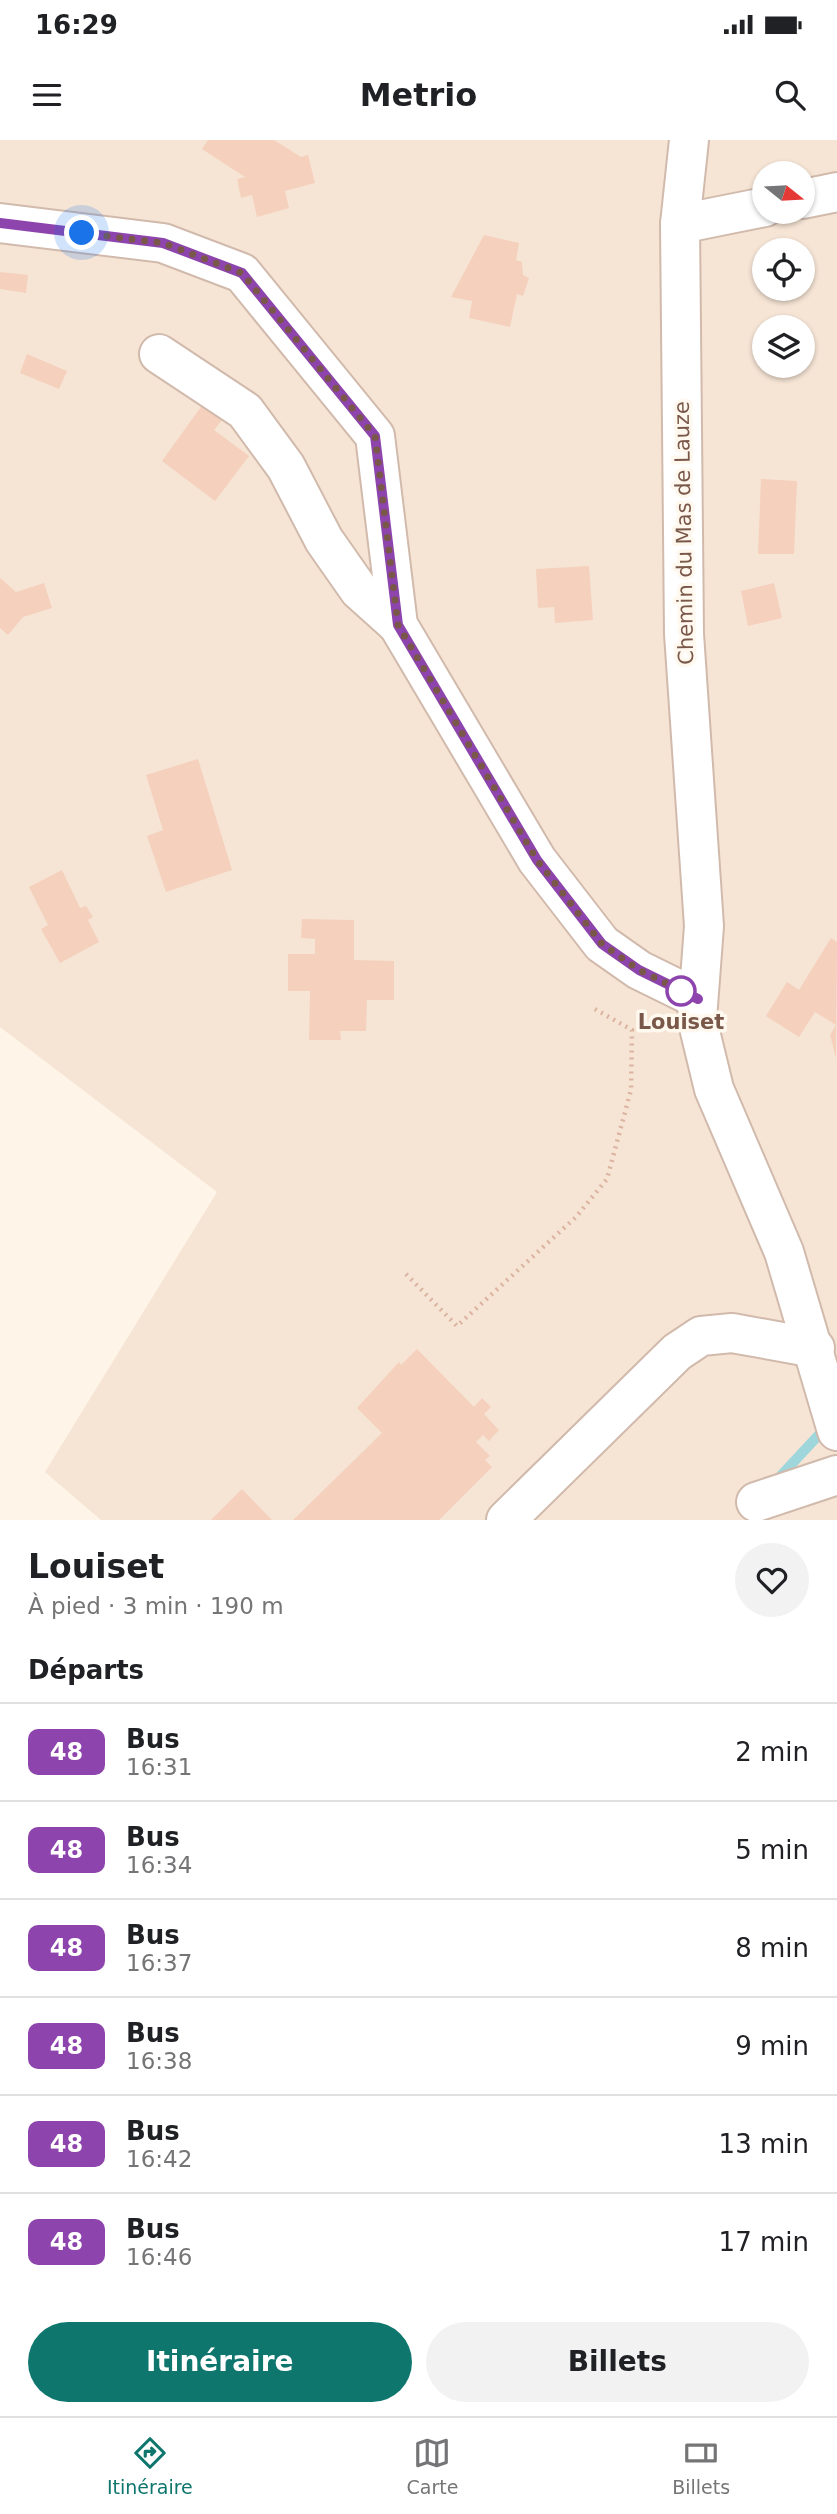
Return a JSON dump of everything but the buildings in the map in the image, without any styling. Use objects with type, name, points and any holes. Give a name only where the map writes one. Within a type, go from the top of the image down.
[{"type":"street","name":"Chemin du Mas de Lauze","points":[[689,140],[680,224],[684,634],[704,926],[684,992],[697,1019],[715,1089],[784,1252],[828,1381]]},
{"type":"street","points":[[816,196],[837,192]]},
{"type":"street","points":[[680,224],[752,210]]},
{"type":"street","points":[[0,223],[163,243],[242,273],[375,436],[398,625]]},
{"type":"street","points":[[159,354],[245,411],[286,467],[324,540],[359,590],[398,625],[537,860],[602,944],[639,970],[684,992]]},
{"type":"street","points":[[506,1520],[677,1352],[701,1336],[732,1332],[828,1381]]},
{"type":"street","points":[[756,1502],[837,1475]]},
{"type":"path","points":[[406,1274],[457,1326],[576,1217],[607,1179],[631,1090],[632,1030],[593,1008]]},
{"type":"shaded area","points":[[0,140],[837,140],[837,1520],[101,1520],[45,1472],[217,1192],[0,1027]]},
{"type":"waterway","points":[[774,1483],[828,1425]]},
{"type":"bus line","name":"48","points":[[0,223],[163,243],[242,273],[375,436],[398,625],[537,860],[602,944],[639,970],[698,999]]},
{"type":"place","name":"Louiset","points":[[681,991]]},
{"type":"route","points":[[82,233],[163,243],[242,273],[375,436],[398,625],[537,860],[602,944],[639,970],[684,992],[681,991]]}]
